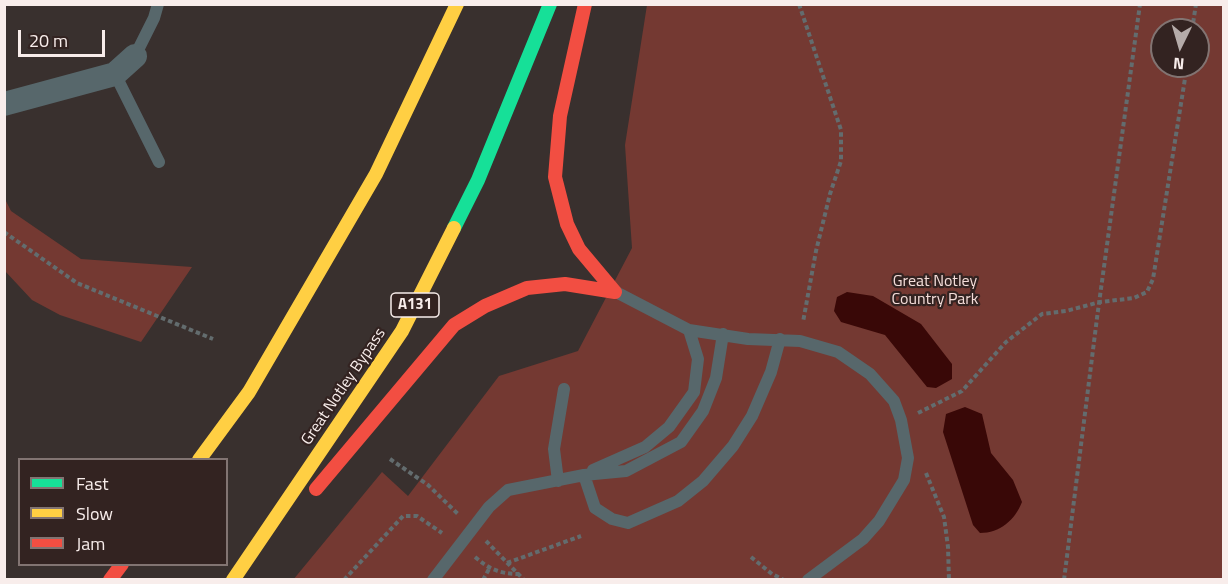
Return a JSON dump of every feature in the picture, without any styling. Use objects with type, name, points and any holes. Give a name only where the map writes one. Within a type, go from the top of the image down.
[{"type":"highway","points":[[200,458],[249,392],[376,174],[457,4]]},
{"type":"highway","name":"Great Notley Bypass","points":[[233,579],[402,331],[478,180],[550,4]]},
{"type":"highway","points":[[585,4],[560,116],[555,177],[567,224],[579,249],[615,292]]},
{"type":"highway","points":[[308,499],[454,325],[485,306],[527,288],[565,284],[615,292]]},
{"type":"highway","points":[[238,579],[293,517]]},
{"type":"highway","points":[[110,579],[120,566]]},
{"type":"street","points":[[4,104],[116,74],[135,56]]},
{"type":"lane","points":[[135,56],[154,18],[158,4]]},
{"type":"lane","points":[[116,74],[159,162]]},
{"type":"lane","points":[[615,292],[689,330],[748,339],[800,341],[838,352],[870,375],[894,401],[901,420],[908,458],[904,480],[879,521],[863,539],[808,579]]},
{"type":"lane","points":[[584,475],[645,447],[669,427],[688,401],[694,392],[698,359],[689,330]]},
{"type":"lane","points":[[433,579],[489,507],[508,490],[584,475],[626,471],[681,442],[703,411],[717,378],[723,334]]},
{"type":"lane","points":[[584,475],[595,508],[612,519],[628,523],[678,501],[703,481],[734,446],[756,407],[771,372],[780,339]]},
{"type":"lane","points":[[558,481],[554,449],[564,389]]},
{"type":"path","points":[[799,4],[841,130],[841,161],[816,251],[800,341]]},
{"type":"path","points":[[1064,579],[1140,4]]},
{"type":"path","points":[[901,420],[962,391],[1006,342],[1042,314],[1066,311],[1100,302],[1134,298],[1147,292],[1153,279],[1184,78]]},
{"type":"path","points":[[4,232],[77,283],[213,339]]},
{"type":"path","points":[[908,458],[924,466],[944,517],[949,579]]},
{"type":"path","points":[[344,579],[403,516],[417,516],[459,544],[489,569],[505,574],[519,574]]},
{"type":"path","points":[[507,563],[581,536]]},
{"type":"path","points":[[751,557],[772,574],[784,579]]},
{"type":"path","points":[[483,579],[489,569]]},
{"type":"green space","name":"Great Notley Country Park","points":[[647,5],[1223,5],[1223,579],[293,580],[382,472],[408,496],[499,376],[578,351],[632,248],[625,145]]},
{"type":"green space","points":[[4,197],[11,211],[81,259],[192,267],[141,342],[60,315],[32,300],[5,271]]},
{"type":"shaded area","points":[[847,292],[873,296],[921,324],[952,364],[952,379],[936,388],[927,387],[885,335],[841,322],[834,311],[837,297]]},
{"type":"shaded area","points":[[965,407],[982,414],[991,453],[1013,480],[1022,502],[1011,520],[994,531],[980,533],[973,525],[943,432],[946,414]]},
{"type":"traffic: fast","points":[[454,228],[478,180],[550,4]]},
{"type":"traffic: slow","points":[[200,458],[249,392],[376,174],[457,4]]},
{"type":"traffic: slow","points":[[233,580],[402,331],[454,228]]},
{"type":"traffic: jam","points":[[585,4],[560,116],[555,177],[567,224],[579,249],[615,292]]},
{"type":"traffic: jam","points":[[316,489],[454,325],[485,306],[527,288],[565,284],[615,292]]},
{"type":"traffic: jam","points":[[110,580],[120,566]]}]
